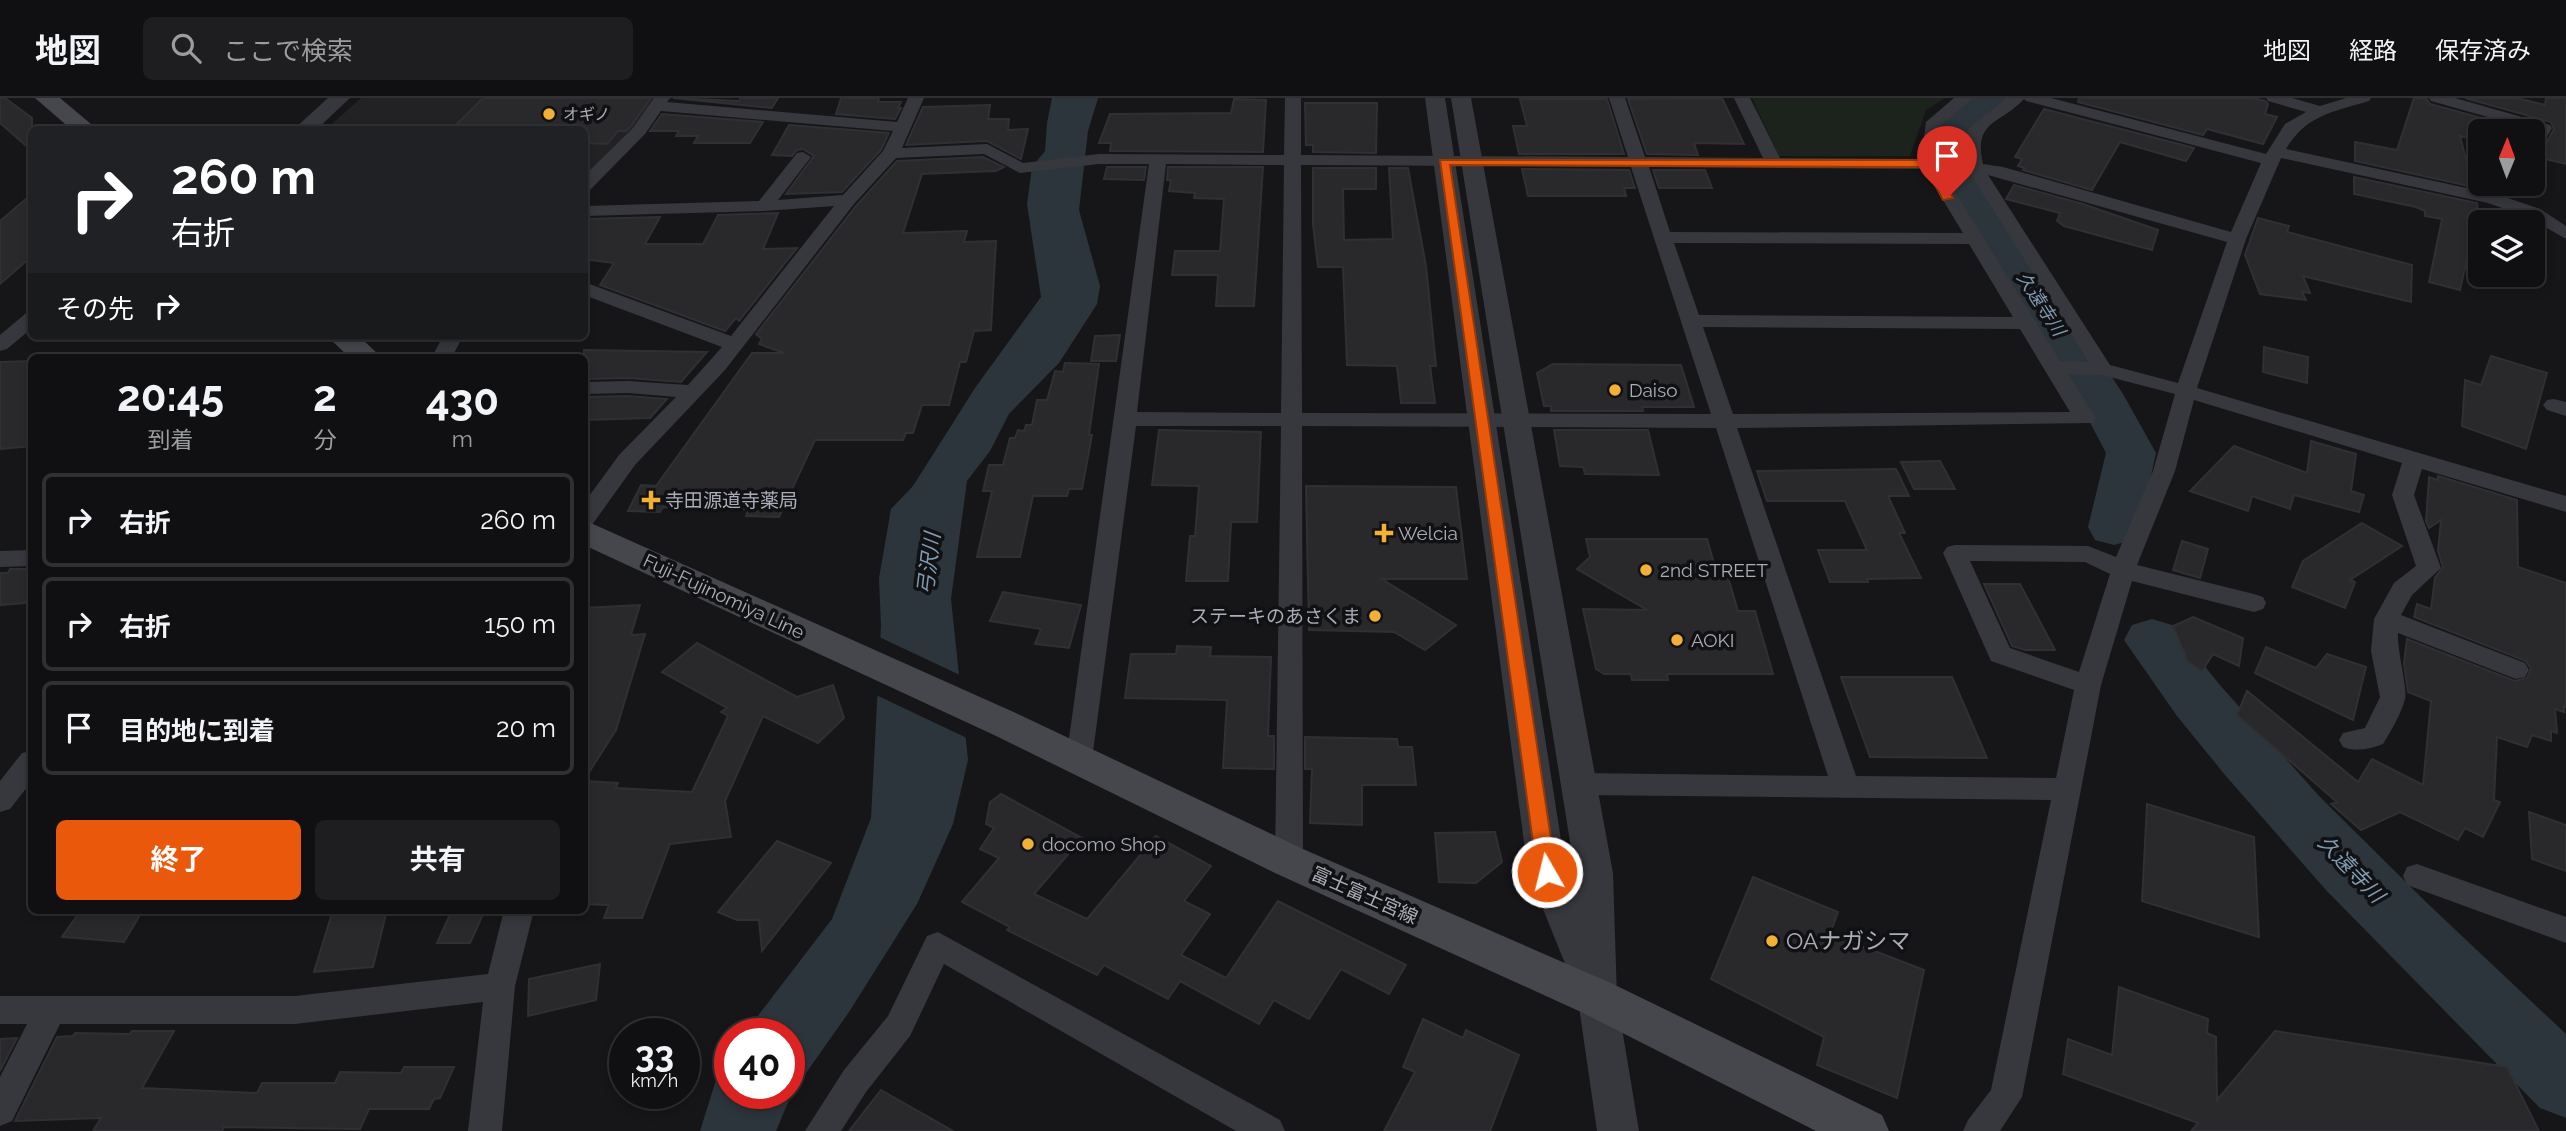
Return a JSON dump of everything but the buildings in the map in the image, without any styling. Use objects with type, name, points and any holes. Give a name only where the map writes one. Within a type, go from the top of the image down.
[{"type":"main road","points":[[46,98],[82,126]]},
{"type":"main road","points":[[346,340],[362,354]]},
{"type":"main road","name":"Fuji-Fujinomiya Line","points":[[588,533],[864,661]]},
{"type":"main road","name":"富士富士宮線","points":[[864,661],[973,709],[1289,861],[1597,998],[1865,1131]]},
{"type":"street","points":[[308,126],[340,98]]},
{"type":"street","points":[[588,514],[627,460],[718,366],[848,200],[891,153],[915,98]]},
{"type":"street","points":[[1289,861],[1293,98]]},
{"type":"street","points":[[1435,98],[1458,162],[1517,420],[1594,873],[1597,998],[1618,1131]]},
{"type":"street","points":[[1461,98],[1458,162],[1481,420],[1547,872],[1597,998]]},
{"type":"street","points":[[1617,98],[1845,785]]},
{"type":"street","points":[[1742,98],[1774,163]]},
{"type":"street","points":[[1126,419],[1726,421],[2085,418],[2059,367],[2026,323],[1973,239],[1935,164],[1932,125],[1947,110],[1965,98]]},
{"type":"street","points":[[2017,98],[1977,128],[1970,145],[1970,167],[2098,369]]},
{"type":"street","points":[[2032,98],[2275,156],[2493,199],[2534,213],[2566,233]]},
{"type":"street","points":[[2274,98],[2320,110]]},
{"type":"street","points":[[1980,1131],[2006,1097],[2088,685],[2123,570],[2164,471],[2186,391],[2237,239],[2291,127],[2320,110],[2363,98]]},
{"type":"street","points":[[2437,98],[2512,119]]},
{"type":"street","points":[[588,182],[620,153],[659,102],[904,127]]},
{"type":"street","points":[[891,153],[987,149],[1020,168],[1099,159],[1935,164],[1997,170],[2237,239]]},
{"type":"street","points":[[764,206],[803,158]]},
{"type":"street","points":[[1079,760],[1158,160]]},
{"type":"street","points":[[588,211],[764,206],[848,200]]},
{"type":"street","points":[[1665,237],[1973,239]]},
{"type":"street","points":[[588,290],[733,344]]},
{"type":"street","points":[[0,323],[28,320]]},
{"type":"street","points":[[0,345],[28,320]]},
{"type":"street","points":[[1692,321],[2026,323]]},
{"type":"street","points":[[2059,367],[2098,369],[2186,391],[2566,504]]},
{"type":"street","points":[[588,388],[628,387],[692,392]]},
{"type":"street","points":[[2352,740],[2374,737],[2393,697],[2384,651],[2386,619],[2403,589],[2429,568],[2403,495],[2414,460]]},
{"type":"street","points":[[2088,685],[2000,654],[1955,552],[2088,554],[2123,570],[2254,603]]},
{"type":"street","points":[[0,559],[28,558]]},
{"type":"street","points":[[2386,619],[2516,670]]},
{"type":"street","points":[[0,801],[28,766]]},
{"type":"street","points":[[1580,784],[2066,789]]},
{"type":"street","points":[[2417,876],[2566,930]]},
{"type":"street","points":[[485,1131],[500,986],[518,914]]},
{"type":"street","points":[[822,1131],[855,1081],[899,1026],[937,945],[1268,1131]]},
{"type":"street","points":[[0,1010],[295,1010],[500,986]]},
{"type":"street","points":[[0,1110],[51,1010]]},
{"type":"shaded area","points":[[361,98],[656,98],[626,139],[588,174],[588,126],[330,126]]},
{"type":"shaded area","points":[[1752,98],[1945,98],[1926,110],[1910,156],[1779,156]]},
{"type":"water","name":"弓沢川","points":[[1052,98],[1098,98],[1088,131],[1079,210],[1100,286],[1097,304],[1059,363],[1009,414],[990,451],[967,481],[951,599],[968,760],[953,824],[917,904],[849,1012],[805,1075],[805,1018],[756,1018],[832,919],[871,818],[881,626],[879,578],[891,509],[913,486],[975,388],[1041,297],[1027,204],[1032,167],[1045,151]]},
{"type":"water","points":[[714,1086],[714,1109],[785,1109],[776,1131],[700,1131]]},
{"type":"pier","points":[[877,636],[962,676],[969,739],[874,694]]},
{"type":"waterway","name":"久遠寺川","points":[[1990,98],[1956,128],[1952,147],[1956,173],[2099,394],[2131,453],[2114,527]]},
{"type":"waterway","name":"久遠寺川","points":[[1973,105],[1977,106]]},
{"type":"waterway","name":"久遠寺川","points":[[2152,640],[2198,700],[2297,815],[2403,924],[2566,1083]]},
{"type":"place","name":"オギノ","points":[[549,114]]},
{"type":"place","name":"Daiso","points":[[1615,390]]},
{"type":"place","name":"寺田源道寺薬局","points":[[651,500]]},
{"type":"place","name":"Welcia","points":[[1384,533]]},
{"type":"place","name":"2nd STREET","points":[[1646,570]]},
{"type":"place","name":"ステーキのあさくま","points":[[1375,616]]},
{"type":"place","name":"AOKI","points":[[1677,640]]},
{"type":"place","name":"docomo Shop","points":[[1028,844]]},
{"type":"place","name":"OAナガシマ","points":[[1772,941]]},
{"type":"route","points":[[1547,872],[1444,162],[1929,164],[1947,198]]}]
